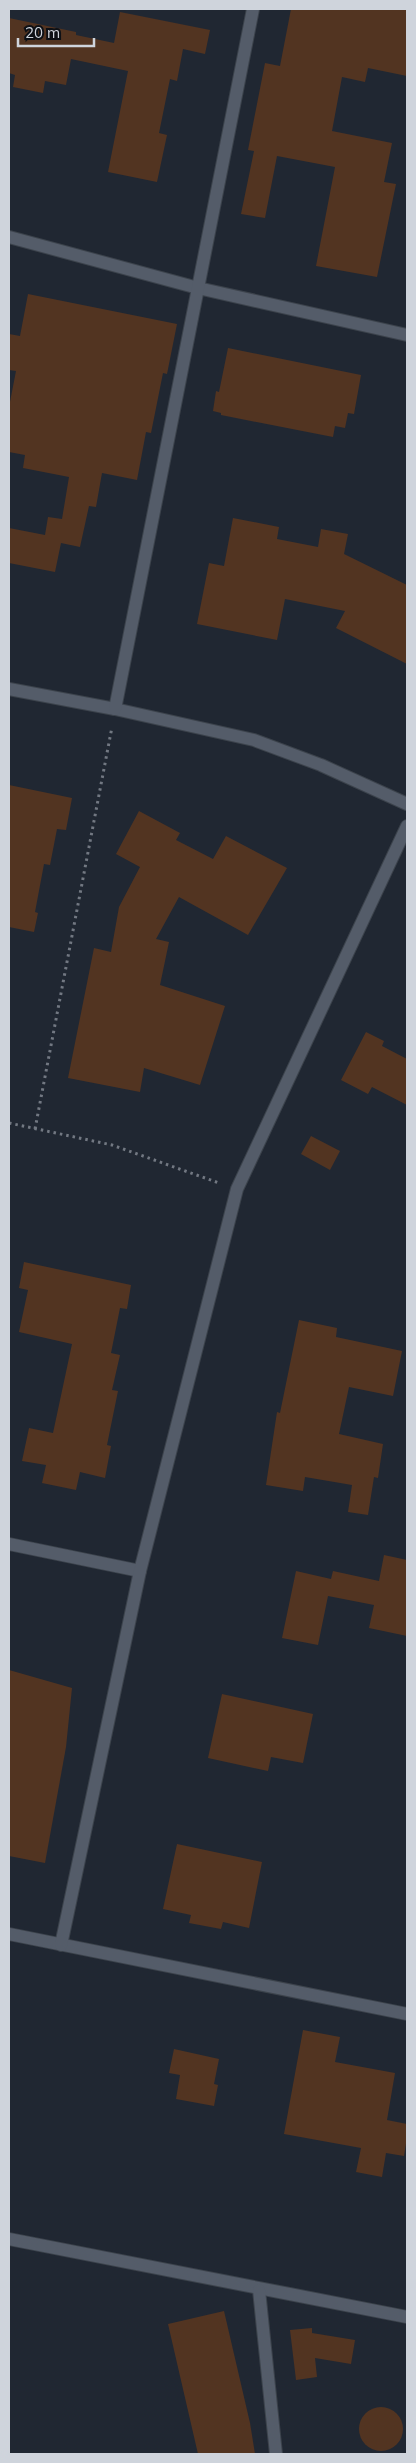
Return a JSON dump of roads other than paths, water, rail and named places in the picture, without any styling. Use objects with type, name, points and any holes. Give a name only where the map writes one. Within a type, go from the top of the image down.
[{"type":"street","points":[[115,709],[253,9]]},
{"type":"street","points":[[9,237],[198,288],[407,335]]},
{"type":"street","points":[[9,689],[115,709],[254,740],[321,765],[407,804]]},
{"type":"street","points":[[61,1945],[140,1571],[237,1189],[407,826]]},
{"type":"street","points":[[9,1544],[140,1571]]},
{"type":"street","points":[[9,1934],[407,2014]]},
{"type":"street","points":[[9,2239],[407,2318]]},
{"type":"street","points":[[259,2290],[276,2454]]}]
